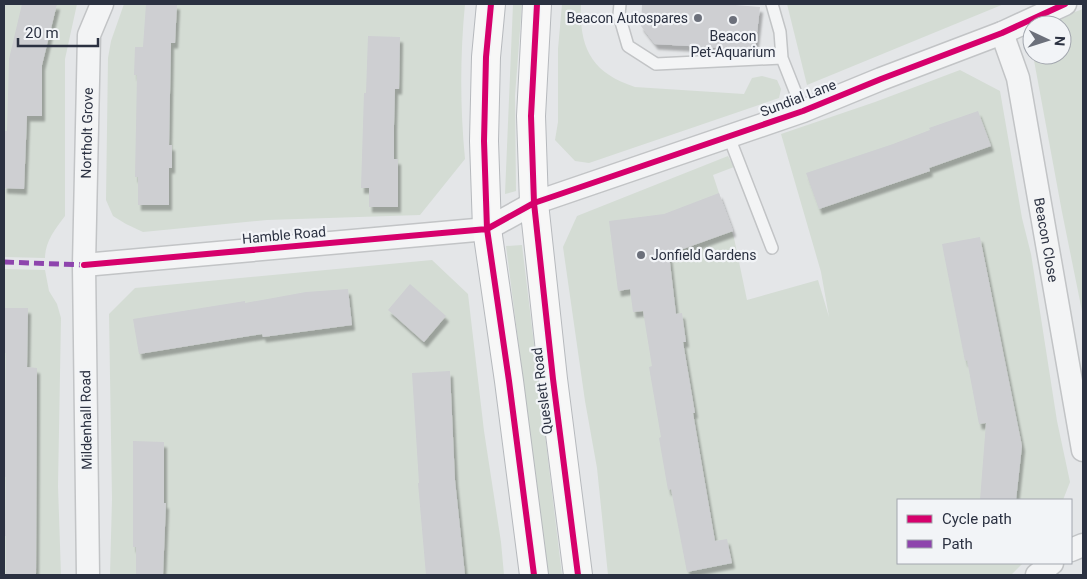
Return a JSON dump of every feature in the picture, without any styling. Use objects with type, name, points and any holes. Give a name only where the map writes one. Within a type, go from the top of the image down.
[{"type":"highway","points":[[491,4],[486,57],[484,141],[487,229],[534,575]]},
{"type":"highway","name":"Queslett Road","points":[[537,4],[531,116],[534,203],[553,379],[578,575]]},
{"type":"street","name":"Northolt Grove","points":[[84,265],[90,35],[102,4]]},
{"type":"street","name":"Sundial Lane","points":[[534,203],[804,112],[881,79],[1002,33],[1065,4]]},
{"type":"street","name":"Beacon Close","points":[[1002,33],[1018,78],[1083,450]]},
{"type":"street","points":[[487,229],[534,203]]},
{"type":"street","name":"Hamble Road","points":[[84,265],[487,229]]},
{"type":"street","name":"Mildenhall Road","points":[[84,265],[88,575]]},
{"type":"street","points":[[1037,575],[1051,564]]},
{"type":"lane","points":[[620,4],[619,15],[628,46],[656,64],[782,58]]},
{"type":"lane","points":[[772,4],[780,32],[782,58],[804,112]]},
{"type":"lane","points":[[729,137],[772,248]]},
{"type":"shaded area","points":[[4,4],[77,4],[65,59],[65,216],[49,241],[45,258],[4,257]]},
{"type":"shaded area","points":[[124,4],[465,4],[461,82],[465,159],[420,215],[267,220],[143,232],[113,216],[106,200],[108,58],[111,41]]},
{"type":"shaded area","points":[[513,4],[522,4],[515,96],[516,191],[505,194]]},
{"type":"shaded area","points":[[562,4],[581,4],[582,33],[591,56],[598,66],[620,81],[635,87],[744,94],[752,78],[762,76],[777,80],[781,89],[779,98],[589,163],[575,161],[555,140],[558,122],[558,49]]},
{"type":"shaded area","points":[[787,4],[1004,4],[807,85]]},
{"type":"shaded area","points":[[1083,9],[1083,316],[1035,65],[1072,65],[1072,15],[1067,15]]},
{"type":"shaded area","points":[[960,70],[1000,91],[1022,218],[1031,254],[1057,421],[1070,482],[1063,499],[897,499],[897,564],[1022,564],[1011,575],[608,575],[597,468],[585,401],[563,247],[577,216],[728,156],[734,167],[713,175],[734,238],[747,300],[818,280],[829,317],[821,272],[781,134],[875,102]]},
{"type":"shaded area","points":[[522,245],[562,575],[548,575],[506,246]]},
{"type":"shaded area","points":[[432,260],[468,294],[484,431],[501,542],[504,575],[110,575],[112,499],[109,314],[135,288]]},
{"type":"shaded area","points":[[4,269],[45,270],[49,291],[57,304],[61,318],[58,486],[61,575],[4,575]]},
{"type":"building","points":[[22,4],[57,4],[42,65],[42,116],[27,116],[24,189],[4,188],[4,131],[7,131],[9,59]]},
{"type":"building","points":[[146,4],[177,4],[175,43],[171,43],[169,145],[172,145],[172,168],[169,168],[169,205],[138,205],[138,177],[135,177],[137,75],[134,75],[135,47],[143,47]]},
{"type":"building","points":[[642,4],[723,4],[760,7],[755,50],[655,44],[641,26]]},
{"type":"building","points":[[368,36],[400,37],[399,89],[395,89],[394,125],[394,159],[398,159],[398,207],[369,207],[369,188],[361,188]]},
{"type":"building","points":[[978,111],[991,146],[929,168],[930,171],[819,209],[806,173],[893,144],[930,130],[929,128]]},
{"type":"building","points":[[719,193],[733,231],[669,254],[676,314],[682,313],[686,342],[683,342],[695,413],[693,413],[715,541],[727,539],[732,563],[687,572],[671,489],[668,490],[659,438],[661,437],[649,367],[652,366],[643,311],[633,312],[630,289],[618,291],[609,221],[664,214]]},
{"type":"building","points":[[980,237],[1022,446],[1016,499],[980,499],[986,423],[979,424],[942,244]]},
{"type":"building","points":[[410,284],[446,316],[424,342],[388,310]]},
{"type":"building","points":[[348,289],[352,325],[263,337],[262,334],[139,354],[133,319],[306,292]]},
{"type":"building","points":[[4,308],[28,308],[27,367],[37,368],[36,575],[6,575],[6,477],[4,477],[6,353],[4,353]]},
{"type":"building","points":[[450,371],[455,480],[465,575],[426,575],[418,483],[412,373]]},
{"type":"building","points":[[133,441],[164,442],[164,503],[166,503],[163,575],[136,575],[136,547],[133,547]]},
{"type":"marked path","points":[[4,262],[84,265]]},
{"type":"cycle path","points":[[491,4],[486,57],[484,141],[487,229],[534,575]]},
{"type":"cycle path","points":[[537,4],[531,116],[534,203],[553,379],[578,575]]},
{"type":"cycle path","points":[[84,265],[487,229],[534,203],[803,111],[1002,33],[1065,4]]},
{"type":"place","name":"Beacon Autospares","points":[[698,18]]},
{"type":"place","name":"Beacon Pet-Aquarium","points":[[733,20]]},
{"type":"place","name":"Jonfield Gardens","points":[[641,255]]}]
